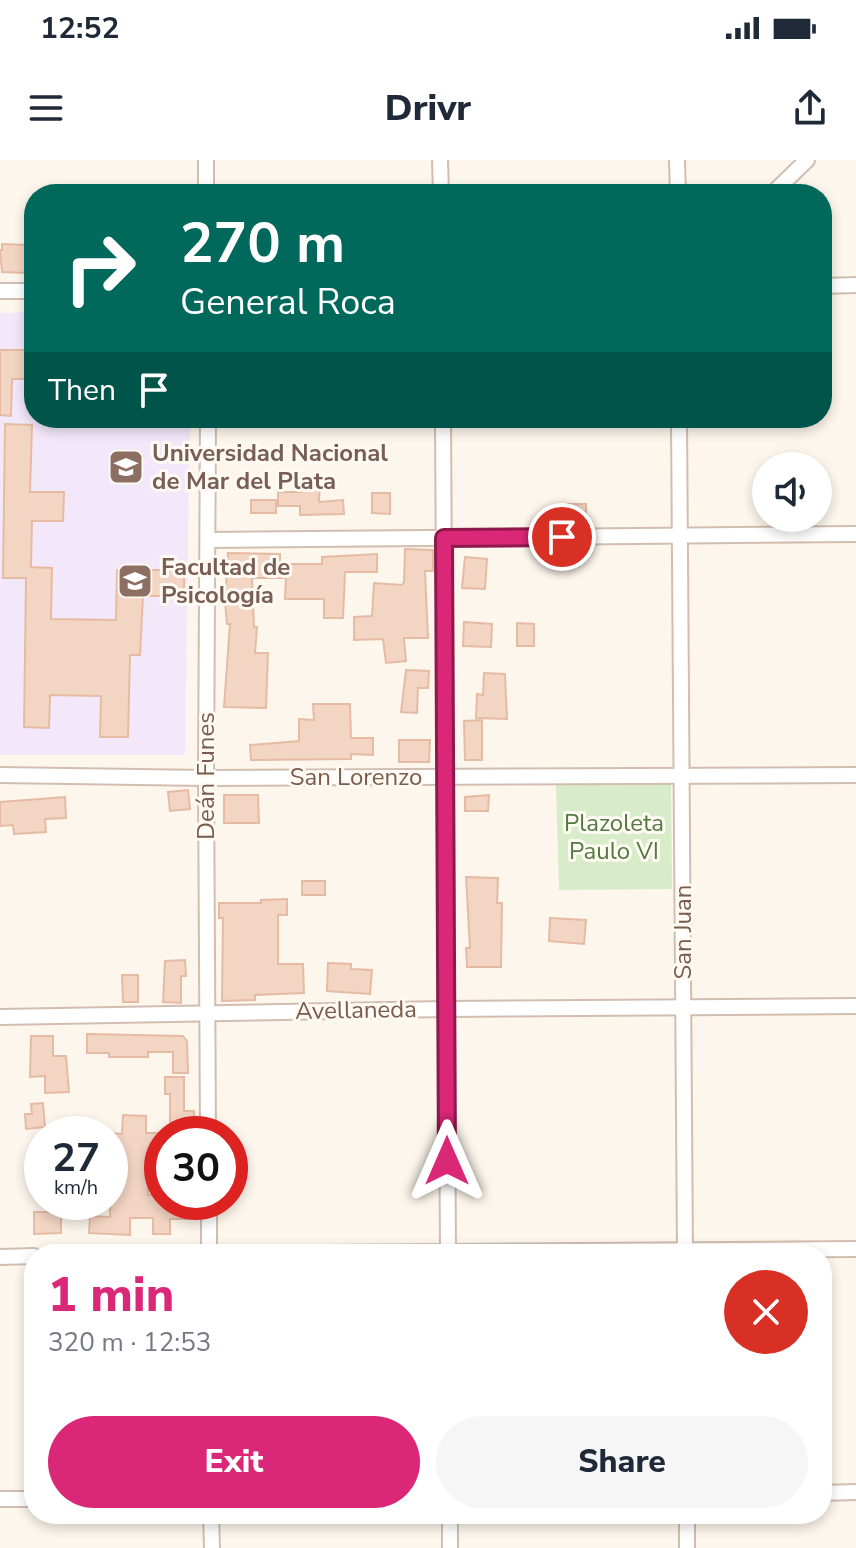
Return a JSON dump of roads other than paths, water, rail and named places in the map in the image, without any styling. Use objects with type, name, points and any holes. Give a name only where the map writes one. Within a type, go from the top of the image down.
[{"type":"street","points":[[206,160],[206,184]]},
{"type":"street","points":[[440,160],[441,184]]},
{"type":"street","points":[[677,160],[678,184]]},
{"type":"street","points":[[782,184],[807,160]]},
{"type":"street","points":[[832,286],[856,285]]},
{"type":"street","points":[[0,291],[24,291]]},
{"type":"street","name":"Deán Funes","points":[[208,428],[208,1116]]},
{"type":"street","points":[[443,428],[448,1244]]},
{"type":"street","name":"San Juan","points":[[679,428],[685,1244]]},
{"type":"street","points":[[208,540],[856,534]]},
{"type":"street","name":"San Lorenzo","points":[[0,775],[206,778],[856,775]]},
{"type":"street","name":"Avellaneda","points":[[0,1017],[856,1006]]},
{"type":"street","points":[[209,1220],[209,1244]]},
{"type":"street","points":[[832,1249],[856,1249]]},
{"type":"street","points":[[0,1257],[24,1256]]},
{"type":"street","points":[[832,1493],[856,1492]]},
{"type":"street","points":[[0,1499],[24,1499]]},
{"type":"street","points":[[211,1524],[212,1548]]},
{"type":"street","points":[[450,1524],[450,1548]]},
{"type":"street","points":[[687,1524],[687,1548]]},
{"type":"place","name":"Universidad Nacional de Mar del Plata","points":[[126,467]]},
{"type":"place","name":"Facultad de Psicología","points":[[135,581]]},
{"type":"park label","name":"Plazoleta Paulo VI","points":[[614,837]]}]
